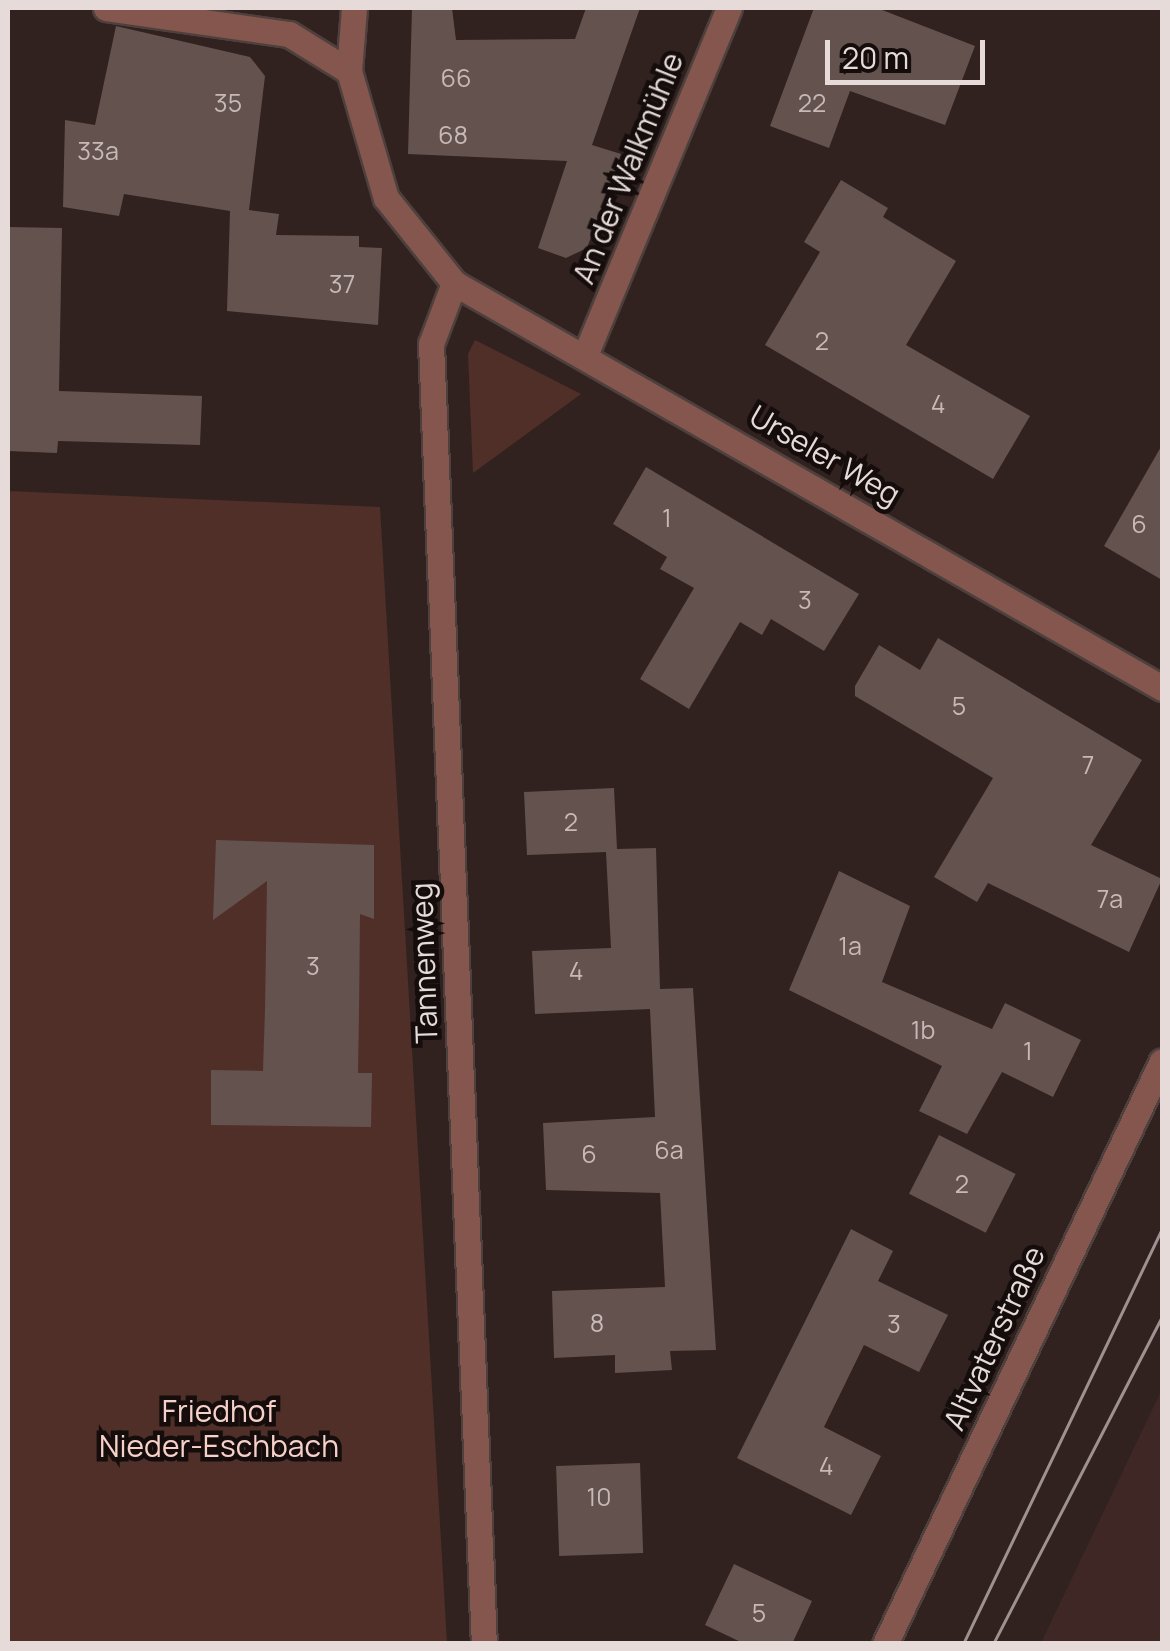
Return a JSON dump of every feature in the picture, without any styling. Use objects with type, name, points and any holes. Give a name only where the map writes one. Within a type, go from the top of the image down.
[{"type":"street","points":[[106,8],[289,34],[349,71]]},
{"type":"street","points":[[354,8],[349,71],[386,198],[454,283]]},
{"type":"street","name":"An der Walkmühle","points":[[586,353],[729,8]]},
{"type":"street","name":"Urseler Weg","points":[[454,283],[586,353],[1162,688]]},
{"type":"street","name":"Tannenweg","points":[[454,283],[431,344],[484,1644]]},
{"type":"street","name":"Altvaterstraße","points":[[885,1644],[1162,1061]]},
{"type":"shaded area","points":[[1162,1389],[1162,1643],[1041,1643]]},
{"type":"green space","points":[[475,340],[581,394],[473,473],[468,354]]},
{"type":"green space","name":"Friedhof Nieder-Eschbach","points":[[8,491],[380,507],[447,1643],[8,1644]]},
{"type":"building","points":[[412,8],[452,8],[456,40],[575,39],[586,8],[640,8],[592,145],[621,154],[587,248],[566,258],[538,248],[567,161],[408,154]]},
{"type":"building","points":[[814,8],[877,8],[975,46],[945,125],[850,91],[829,148],[770,126]]},
{"type":"building","points":[[116,26],[250,57],[265,76],[249,210],[279,214],[276,235],[359,236],[359,247],[382,248],[378,325],[227,311],[230,211],[124,194],[119,216],[63,207],[65,120],[95,125]]},
{"type":"building","points":[[841,180],[888,208],[883,217],[956,261],[906,345],[1030,416],[993,479],[765,345],[820,252],[804,242]]},
{"type":"building","points":[[8,227],[62,228],[59,391],[202,396],[200,445],[58,441],[57,453],[8,451]]},
{"type":"building","points":[[1162,445],[1162,580],[1104,546]]},
{"type":"building","points":[[646,467],[859,594],[824,651],[771,619],[762,635],[740,622],[689,709],[640,679],[694,588],[660,569],[667,557],[613,524]]},
{"type":"building","points":[[938,638],[1142,760],[1091,845],[1162,879],[1129,952],[988,883],[977,902],[934,877],[993,778],[855,696],[855,686],[879,645],[920,670]]},
{"type":"building","points":[[614,788],[617,849],[656,848],[660,989],[693,988],[716,1350],[670,1351],[672,1370],[615,1373],[615,1355],[554,1358],[552,1291],[665,1287],[660,1193],[546,1190],[543,1123],[655,1117],[650,1009],[535,1014],[532,951],[611,948],[606,852],[527,855],[524,792]]},
{"type":"building","points":[[216,840],[374,845],[374,919],[360,914],[358,1073],[372,1073],[371,1127],[211,1125],[211,1070],[263,1071],[265,1010],[267,881],[213,920]]},
{"type":"building","points":[[839,871],[910,906],[882,982],[992,1029],[1005,1003],[1081,1040],[1053,1097],[1002,1072],[967,1134],[919,1111],[942,1066],[789,990]]},
{"type":"building","points":[[939,1135],[1016,1174],[986,1233],[909,1194]]},
{"type":"building","points":[[851,1229],[893,1251],[878,1281],[948,1315],[919,1372],[864,1345],[824,1427],[881,1456],[851,1515],[737,1458]]},
{"type":"building","points":[[640,1463],[643,1553],[559,1556],[556,1466]]},
{"type":"building","points":[[734,1564],[812,1601],[792,1644],[745,1644],[705,1625]]},
{"type":"tram line","points":[[963,1644],[1162,1228]]},
{"type":"tram line","points":[[993,1644],[1162,1316]]}]
